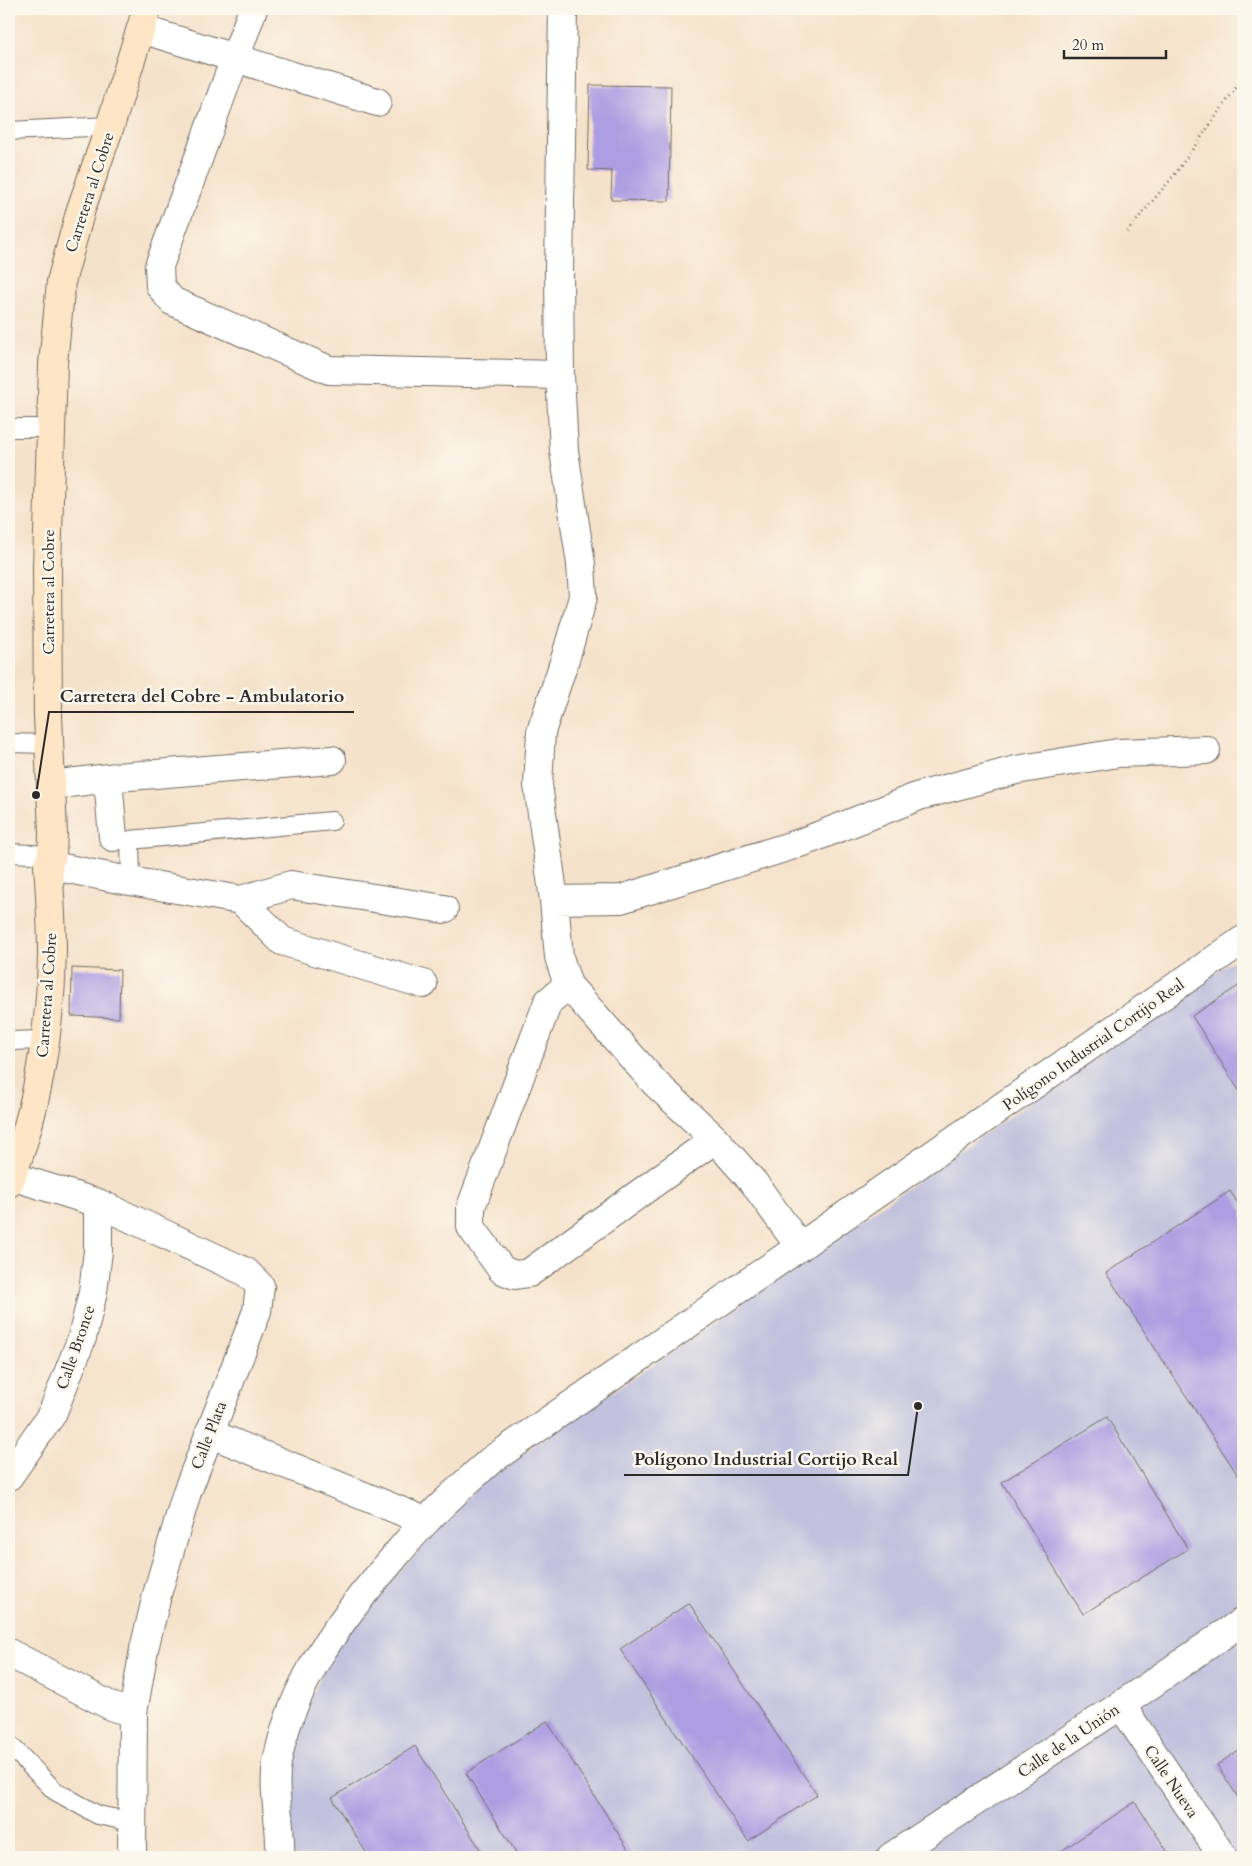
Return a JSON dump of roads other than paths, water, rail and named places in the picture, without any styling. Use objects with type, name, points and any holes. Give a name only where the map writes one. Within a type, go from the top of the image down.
[{"type":"street","points":[[253,9],[159,266],[160,286],[172,301],[329,370],[560,375]]},
{"type":"street","points":[[563,9],[558,272],[560,375],[564,451],[581,564],[583,597],[541,732],[538,785],[554,900],[559,957],[568,985],[655,1083],[715,1139],[754,1183],[800,1248]]},
{"type":"street","points":[[144,19],[235,59],[376,102]]},
{"type":"street","name":"Carretera al Cobre","points":[[10,1179],[29,1118],[45,1040],[52,952],[50,860],[52,785],[49,744],[47,567],[53,364],[61,282],[81,209],[144,19]]},
{"type":"street","points":[[554,900],[621,898],[803,842],[919,796],[1016,770],[1118,753],[1206,750]]},
{"type":"street","points":[[52,785],[332,760]]},
{"type":"street","points":[[108,779],[113,837]]},
{"type":"street","points":[[50,860],[131,882],[241,900],[291,885],[444,909]]},
{"type":"street","points":[[241,900],[282,941],[423,984]]},
{"type":"street","name":"Polígono Industrial Cortijo Real","points":[[280,1857],[276,1803],[276,1765],[284,1728],[295,1698],[318,1656],[354,1605],[425,1522],[490,1461],[1243,940]]},
{"type":"street","points":[[568,985],[548,1002],[471,1207],[471,1226],[502,1270],[515,1275],[529,1273],[715,1139]]},
{"type":"street","name":"Calle Plata","points":[[10,1179],[98,1203],[246,1272],[260,1286],[257,1311],[187,1492],[158,1591],[144,1649],[134,1713],[132,1857]]},
{"type":"street","name":"Calle Bronce","points":[[9,1476],[52,1414],[82,1338],[93,1292],[98,1250],[98,1203]]},
{"type":"street","points":[[209,1433],[425,1522]]},
{"type":"street","name":"Calle de la Unión","points":[[891,1857],[1121,1705],[1243,1621]]},
{"type":"street","points":[[9,1653],[114,1707],[134,1713]]},
{"type":"street","name":"Calle Nueva","points":[[1121,1705],[1223,1857]]},
{"type":"lane","points":[[9,131],[110,126]]},
{"type":"lane","points":[[9,428],[50,428]]},
{"type":"lane","points":[[9,744],[49,744]]},
{"type":"lane","points":[[131,882],[130,840],[332,821]]},
{"type":"lane","points":[[9,853],[50,860]]},
{"type":"lane","points":[[9,1041],[45,1040]]},
{"type":"lane","points":[[9,1744],[55,1791],[98,1815],[132,1822]]},
{"type":"place","name":"Carretera del Cobre - Ambulatorio","points":[[36,795]]},
{"type":"place","name":"Polígono Industrial Cortijo Real","points":[[918,1406]]}]
